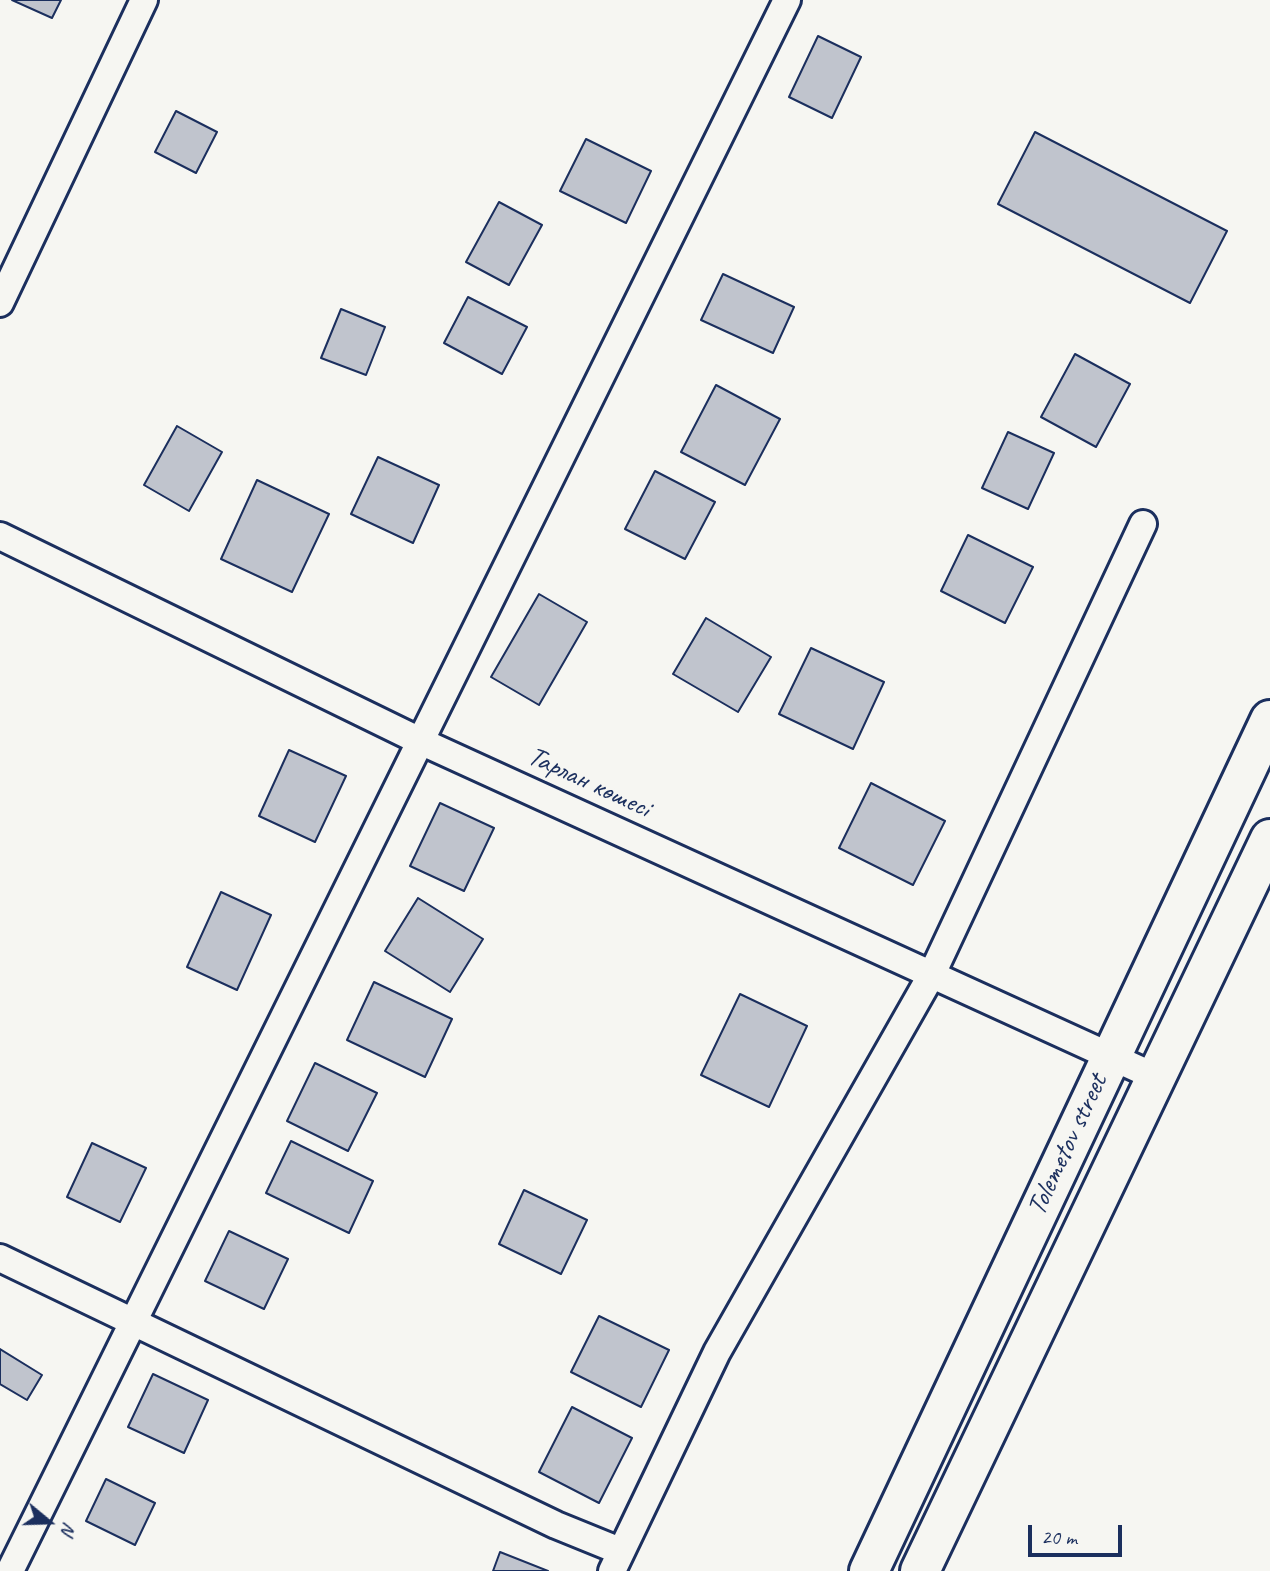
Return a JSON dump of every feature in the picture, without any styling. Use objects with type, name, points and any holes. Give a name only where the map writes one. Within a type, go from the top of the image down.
[{"type":"main road","name":"Tolemetov street","points":[[869,1571],[1270,720]]},
{"type":"main road","name":"Tolemetov street","points":[[920,1571],[1270,839]]},
{"type":"street","points":[[0,303],[144,0]]},
{"type":"street","points":[[10,1571],[787,0]]},
{"type":"street","points":[[0,1258],[556,1525],[616,1561],[717,1352],[932,974],[1143,524]]},
{"type":"street","name":"Тарлан көшесі","points":[[0,536],[421,741],[1158,1078]]},
{"type":"building","points":[[12,0],[61,0],[52,18]]},
{"type":"building","points":[[818,36],[861,57],[832,118],[789,97]]},
{"type":"building","points":[[176,111],[217,132],[196,173],[155,152]]},
{"type":"building","points":[[1035,132],[1227,231],[1190,303],[998,204]]},
{"type":"building","points":[[586,139],[651,171],[626,223],[560,191]]},
{"type":"building","points":[[499,202],[542,225],[509,285],[466,262]]},
{"type":"building","points":[[723,274],[794,307],[773,353],[701,320]]},
{"type":"building","points":[[468,297],[527,327],[502,374],[444,343]]},
{"type":"building","points":[[341,309],[385,327],[366,375],[321,358]]},
{"type":"building","points":[[1075,354],[1130,384],[1096,447],[1041,417]]},
{"type":"building","points":[[716,385],[780,419],[745,485],[681,452]]},
{"type":"building","points":[[177,426],[222,452],[189,511],[144,485]]},
{"type":"building","points":[[1008,432],[1054,453],[1028,509],[982,488]]},
{"type":"building","points":[[378,457],[439,485],[413,543],[351,514]]},
{"type":"building","points":[[655,471],[715,502],[685,559],[625,529]]},
{"type":"building","points":[[257,480],[329,514],[292,592],[221,559]]},
{"type":"building","points":[[968,535],[1033,567],[1005,623],[941,591]]},
{"type":"building","points":[[539,594],[587,622],[539,705],[491,677]]},
{"type":"building","points":[[706,618],[771,657],[738,712],[673,674]]},
{"type":"building","points":[[811,648],[884,682],[853,749],[779,714]]},
{"type":"building","points":[[289,750],[346,776],[315,842],[259,816]]},
{"type":"building","points":[[871,783],[945,821],[913,885],[839,848]]},
{"type":"building","points":[[440,803],[494,828],[464,891],[410,866]]},
{"type":"building","points":[[221,892],[271,915],[237,990],[187,967]]},
{"type":"building","points":[[418,898],[483,939],[450,992],[385,951]]},
{"type":"building","points":[[374,982],[452,1019],[425,1077],[347,1040]]},
{"type":"building","points":[[740,994],[807,1026],[769,1107],[701,1075]]},
{"type":"building","points":[[315,1063],[377,1093],[348,1151],[287,1121]]},
{"type":"building","points":[[291,1141],[373,1181],[349,1233],[266,1193]]},
{"type":"building","points":[[92,1143],[146,1168],[120,1222],[67,1197]]},
{"type":"building","points":[[524,1190],[587,1220],[561,1274],[499,1244]]},
{"type":"building","points":[[229,1231],[288,1259],[264,1309],[205,1281]]},
{"type":"building","points":[[599,1316],[669,1350],[641,1407],[571,1372]]},
{"type":"building","points":[[0,1349],[42,1375],[27,1400],[0,1384]]},
{"type":"building","points":[[153,1374],[208,1400],[184,1453],[128,1427]]},
{"type":"building","points":[[572,1407],[632,1438],[599,1503],[539,1472]]},
{"type":"building","points":[[106,1479],[155,1503],[135,1545],[86,1521]]},
{"type":"building","points":[[500,1552],[548,1571],[493,1571]]}]
